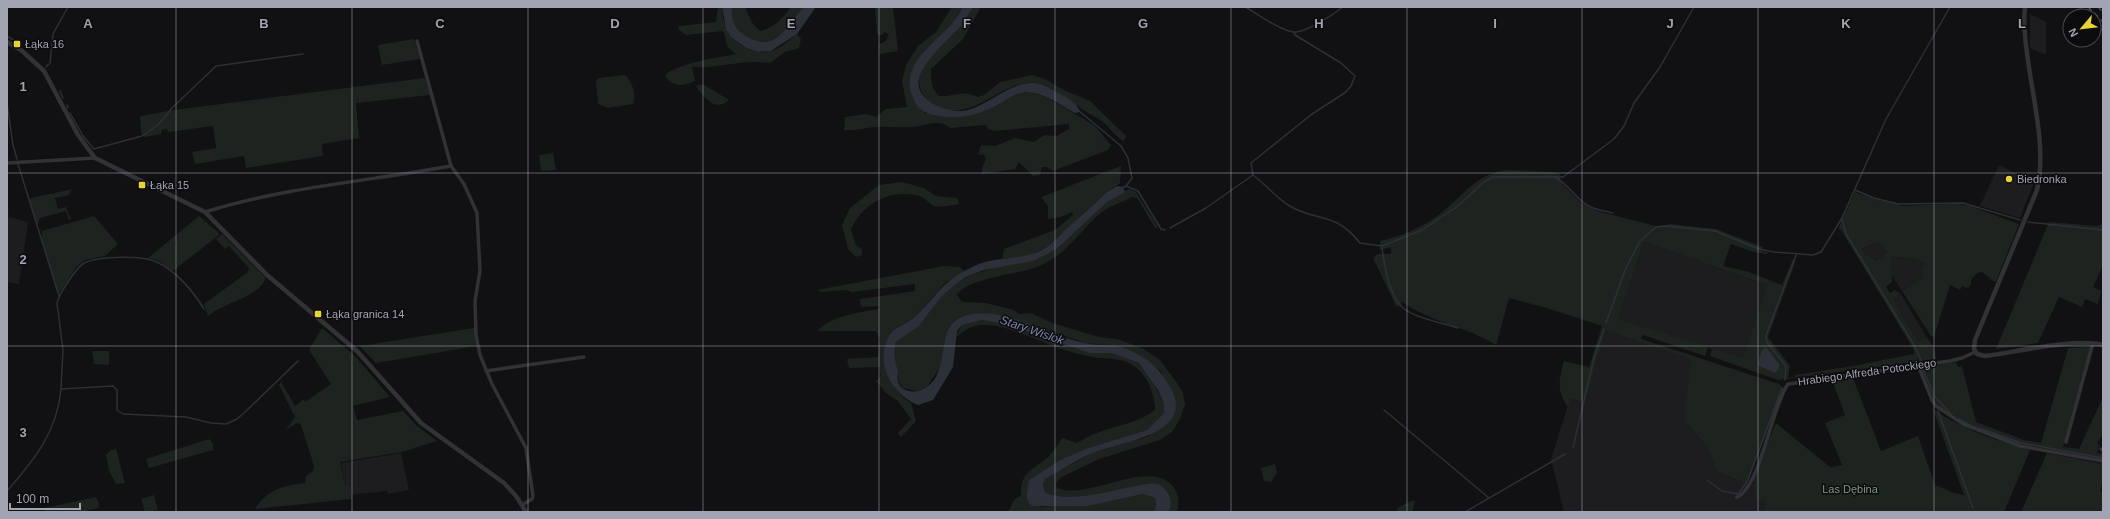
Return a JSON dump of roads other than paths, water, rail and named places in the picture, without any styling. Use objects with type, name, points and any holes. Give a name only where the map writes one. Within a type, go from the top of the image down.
[{"type":"street","points":[[1975,352],[1975,340],[2024,222],[2036,190],[2041,171],[2025,38],[2025,7]]},
{"type":"street","points":[[417,41],[451,166],[464,184],[477,213],[480,271],[475,301],[476,335],[480,355],[486,371],[526,448],[533,496],[532,499],[522,505]]},
{"type":"street","points":[[7,42],[20,50],[44,71],[78,135],[94,158]]},
{"type":"street","points":[[7,163],[94,158],[205,212],[267,275],[357,351],[420,423],[504,483],[516,496],[526,512]]},
{"type":"street","points":[[205,212],[251,198],[284,191],[451,166]]},
{"type":"street","points":[[2066,442],[2093,343]]},
{"type":"street","name":"Hrabiego Alfreda Potockiego","points":[[1737,497],[1745,492],[1754,474],[1788,384],[1962,358],[1975,352],[1979,355],[1985,356],[2072,344],[2093,343],[2103,345]]},
{"type":"street","points":[[486,371],[584,357]]},
{"type":"street","points":[[1918,365],[1936,406],[1963,424],[2020,446],[2103,461]]},
{"type":"water","points":[[722,7],[732,7],[734,22],[740,32],[754,40],[764,42],[772,40],[785,30],[804,7],[816,7],[797,34],[771,51],[758,52],[746,48],[731,37],[726,29]]},
{"type":"water","points":[[963,7],[973,7],[962,25],[934,53],[921,73],[918,82],[920,90],[925,97],[932,103],[950,110],[968,110],[977,107],[1012,88],[1031,83],[1041,84],[1069,99],[1077,106],[1080,112],[1075,113],[1043,96],[1029,93],[1019,94],[985,111],[968,116],[943,117],[920,109],[911,92],[911,73],[922,55],[958,16]]},
{"type":"water","points":[[1117,186],[1123,187],[1125,192],[1107,202],[1059,247],[1033,261],[984,270],[965,277],[942,296],[919,326],[896,342],[895,361],[899,384],[905,390],[911,391],[917,391],[928,386],[935,379],[942,358],[949,327],[955,321],[969,315],[984,313],[1019,320],[1085,343],[1124,348],[1143,357],[1158,369],[1170,387],[1176,403],[1174,416],[1165,426],[1152,434],[1137,440],[1093,453],[1045,479],[1043,485],[1045,492],[1064,497],[1075,497],[1147,484],[1157,484],[1167,492],[1169,496],[1171,504],[1168,512],[1154,512],[1156,505],[1155,498],[1143,494],[1087,506],[1033,506],[1027,498],[1029,480],[1060,460],[1088,448],[1147,430],[1164,413],[1164,404],[1158,390],[1139,363],[1111,353],[1089,353],[1005,324],[982,320],[962,325],[957,331],[953,367],[933,400],[918,405],[900,394],[893,386],[885,367],[885,346],[892,332],[916,316],[948,282],[955,277],[974,266],[992,260],[1029,255],[1047,247],[1107,192]]},
{"type":"water","points":[[1766,347],[1779,364],[1779,368],[1775,373],[1759,366],[1758,362],[1762,350]]},
{"type":"waterway","points":[[46,67],[50,63],[53,34],[68,7]]},
{"type":"waterway","points":[[1245,7],[1275,25],[1287,31],[1293,32],[1298,32],[1311,27],[1343,7]]},
{"type":"waterway","points":[[1170,228],[1206,208],[1253,175],[1288,205],[1308,214],[1333,221],[1351,233],[1360,243],[1382,246],[1422,230],[1458,206],[1484,182],[1493,177],[1563,177],[1614,139],[1624,126],[1634,103],[1660,67],[1694,7]]},
{"type":"waterway","points":[[1606,323],[1626,268],[1640,241],[1656,227],[1667,226],[1715,231],[1759,249],[1774,252],[1813,255],[1821,252],[1842,218],[1886,119],[1950,7]]},
{"type":"waterway","points":[[1253,175],[1251,163],[1312,114],[1346,92],[1351,86],[1355,76],[1341,63],[1295,35],[1294,32]]},
{"type":"waterway","points":[[7,36],[15,41]]},
{"type":"waterway","points":[[70,113],[83,136],[94,149],[142,136],[159,124],[172,108],[216,66],[303,54]]},
{"type":"waterway","points":[[60,91],[63,98]]},
{"type":"waterway","points":[[7,103],[13,145],[17,159]]},
{"type":"waterway","name":"Stary Wislok","points":[[1079,111],[1121,146],[1128,158],[1132,178],[1126,186],[1122,188]]},
{"type":"waterway","points":[[18,164],[59,296]]},
{"type":"waterway","points":[[1555,177],[1586,204],[1597,209],[1613,213]]},
{"type":"waterway","points":[[1126,186],[1138,191],[1161,229],[1165,230]]},
{"type":"waterway","points":[[1855,190],[1874,198],[1898,204],[1963,203],[2020,220]]},
{"type":"waterway","points":[[1842,219],[1846,234],[1914,345],[1921,360]]},
{"type":"waterway","points":[[2028,222],[2103,230]]},
{"type":"waterway","points":[[1382,247],[1388,279],[1398,303],[1408,312],[1415,315],[1458,328]]},
{"type":"waterway","points":[[1785,380],[1786,366],[1767,342],[1766,336],[1796,255]]},
{"type":"waterway","points":[[61,388],[63,350],[57,303],[68,282],[84,263],[100,259],[121,257],[142,258],[157,262],[184,282],[204,309]]},
{"type":"waterway","points":[[1573,448],[1594,358],[1604,329]]},
{"type":"waterway","points":[[7,491],[27,468],[50,432],[59,404],[61,389],[113,386],[117,390],[117,410],[123,414],[186,417],[211,423],[226,424],[237,419],[298,361]]},
{"type":"waterway","points":[[1923,369],[1934,396],[1951,414]]},
{"type":"waterway","points":[[1707,480],[1722,491],[1738,494],[1748,480],[1782,388]]},
{"type":"waterway","points":[[1384,410],[1489,498]]},
{"type":"waterway","points":[[1938,411],[1973,508]]},
{"type":"waterway","points":[[1959,419],[1970,425]]},
{"type":"waterway","points":[[1979,428],[2021,443],[2103,458]]},
{"type":"waterway","points":[[1465,512],[1565,454]]},
{"type":"railway","points":[[2088,7],[2103,22]]},
{"type":"railway","points":[[2098,7],[2103,12]]},
{"type":"place","name":"Łąka 16","points":[[17,44]]},
{"type":"place","name":"Biedronka","points":[[2009,179]]},
{"type":"place","name":"Łąka 15","points":[[142,185]]},
{"type":"place","name":"Łąka granica 14","points":[[318,314]]},
{"type":"park label","name":"Las Dębina","points":[[1850,489]]}]
